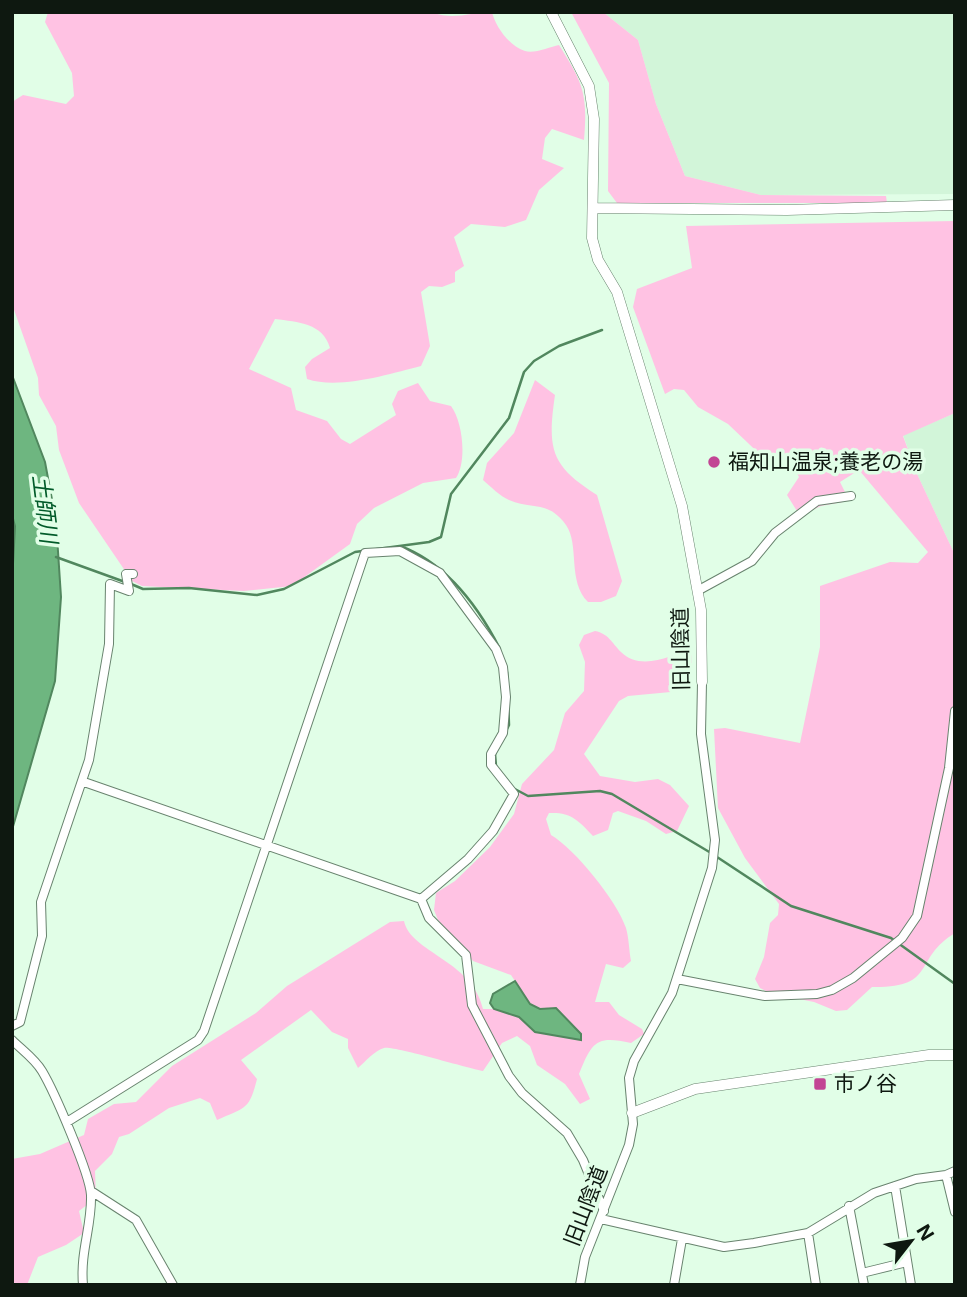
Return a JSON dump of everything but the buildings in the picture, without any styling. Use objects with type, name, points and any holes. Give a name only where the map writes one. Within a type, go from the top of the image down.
[{"type":"street","name":"旧山陰道","points":[[551,12],[589,86],[594,119],[591,163],[594,208],[592,238],[597,260],[617,292],[662,436],[682,506],[699,590],[701,734],[715,840],[712,868],[677,979],[634,1061],[629,1078],[632,1113],[629,1146],[585,1257],[580,1285]]},
{"type":"street","points":[[594,208],[787,210],[955,205]]},
{"type":"street","points":[[699,590],[752,561],[775,533],[817,501],[851,496]]},
{"type":"street","points":[[66,1122],[198,1040],[204,1031],[365,553],[400,551],[440,573],[464,602],[496,649],[503,667],[506,697],[503,733],[491,754],[491,765],[514,794],[493,831],[468,859],[421,899]]},
{"type":"street","points":[[12,1026],[20,1022],[38,956],[44,923],[41,902],[83,782],[105,679],[111,607],[110,584],[129,591],[126,574],[133,574]]},
{"type":"street","points":[[677,979],[765,996],[817,994],[832,990],[853,978],[902,938],[917,916],[949,768],[955,711]]},
{"type":"street","points":[[83,782],[421,899],[429,919],[466,955],[472,1005],[509,1076],[522,1093],[567,1133],[583,1160],[603,1215],[681,1240],[724,1247],[808,1233],[849,1206],[895,1186],[955,1171]]},
{"type":"street","points":[[12,1040],[41,1069],[66,1122],[91,1191],[90,1214],[83,1242],[83,1285]]},
{"type":"street","points":[[632,1113],[695,1089],[929,1055],[955,1055]]},
{"type":"street","points":[[946,1175],[955,1212]]},
{"type":"street","points":[[895,1186],[911,1285]]},
{"type":"street","points":[[91,1191],[136,1220],[173,1285]]},
{"type":"street","points":[[849,1206],[864,1285]]},
{"type":"street","points":[[808,1233],[816,1285]]},
{"type":"street","points":[[674,1285],[681,1240]]},
{"type":"street","points":[[862,1273],[907,1262]]},
{"type":"shaded area","points":[[48,12],[432,12],[455,16],[492,12],[504,35],[519,49],[533,52],[559,45],[579,80],[585,111],[584,140],[552,129],[545,138],[542,159],[564,168],[539,190],[526,220],[505,227],[471,224],[454,237],[464,266],[455,272],[455,282],[442,287],[429,286],[421,292],[430,346],[421,366],[349,382],[307,379],[305,367],[312,359],[330,348],[327,340],[322,333],[308,325],[275,319],[249,369],[291,388],[296,410],[327,421],[341,439],[350,444],[396,415],[392,404],[398,391],[418,383],[430,401],[451,406],[462,442],[462,462],[456,478],[423,483],[374,508],[357,524],[350,544],[292,586],[244,591],[142,586],[132,581],[79,503],[59,450],[56,426],[39,395],[38,378],[12,304],[12,102],[23,95],[66,104],[74,96],[72,73],[45,22]]},
{"type":"shaded area","points":[[571,12],[603,12],[638,40],[656,104],[685,176],[761,195],[886,196],[887,203],[617,203],[608,191],[609,83]]},
{"type":"shaded area","points":[[603,12],[955,12],[955,194],[761,195],[685,176],[656,104],[638,40]]},
{"type":"shaded area","points":[[955,221],[955,413],[903,436],[918,476],[955,555],[955,933],[942,943],[916,977],[907,983],[872,987],[847,1010],[836,1011],[814,1002],[770,993],[760,988],[755,979],[764,957],[770,923],[778,915],[779,904],[745,858],[718,808],[714,729],[725,728],[800,743],[820,647],[820,586],[890,562],[918,563],[928,552],[859,470],[840,482],[845,492],[843,502],[821,506],[800,516],[787,495],[799,477],[793,467],[770,464],[728,424],[698,407],[684,390],[674,389],[665,394],[633,307],[637,289],[692,268],[686,226]]},
{"type":"shaded area","points":[[535,380],[555,395],[553,443],[561,465],[597,495],[622,581],[616,596],[601,602],[588,602],[582,593],[576,574],[570,533],[559,517],[546,509],[509,500],[483,480],[487,463],[514,433]]},
{"type":"shaded area","points":[[955,413],[955,555],[918,476],[903,435]]},
{"type":"shaded area","points":[[595,631],[607,636],[628,658],[637,661],[666,658],[691,647],[692,690],[628,696],[619,701],[584,754],[600,776],[635,782],[658,779],[670,785],[689,806],[677,831],[666,834],[646,821],[618,811],[613,813],[608,830],[593,836],[569,816],[549,813],[546,819],[551,835],[572,852],[594,877],[614,904],[626,928],[631,961],[623,968],[606,964],[595,1002],[609,1002],[619,1015],[642,1029],[644,1034],[631,1043],[610,1040],[592,1048],[579,1074],[590,1099],[580,1104],[565,1084],[537,1065],[530,1046],[517,1036],[502,1043],[483,1071],[390,1048],[377,1051],[358,1068],[348,1048],[348,1039],[332,1032],[311,1010],[241,1060],[257,1079],[248,1103],[240,1110],[217,1120],[210,1103],[200,1098],[169,1108],[129,1134],[119,1137],[112,1154],[95,1171],[96,1198],[79,1211],[84,1233],[66,1245],[38,1257],[27,1285],[12,1285],[12,1159],[40,1154],[84,1135],[88,1119],[114,1104],[136,1102],[172,1066],[256,1013],[287,986],[390,922],[404,921],[409,932],[418,941],[467,979],[477,992],[483,1009],[498,1009],[519,1017],[535,1032],[581,1040],[546,1010],[530,1004],[511,975],[473,961],[438,920],[434,910],[436,893],[455,881],[490,847],[514,814],[522,784],[554,750],[565,713],[584,691],[585,662],[579,645],[584,635]]},
{"type":"water","name":"土師川","points":[[12,375],[45,462],[56,521],[61,597],[55,681],[12,830],[12,583],[15,526],[12,515]]},
{"type":"water","points":[[515,981],[530,1004],[540,1009],[556,1008],[581,1034],[581,1040],[535,1032],[519,1017],[494,1009],[490,1003],[493,994]]},
{"type":"waterway","points":[[131,584],[143,589],[189,588],[257,595],[284,589],[355,552],[429,542],[441,537],[451,494],[509,418],[524,372],[534,361],[559,346],[602,330]]},
{"type":"waterway","points":[[400,546],[432,563],[459,588],[482,617],[500,649]]},
{"type":"waterway","points":[[56,557],[125,582]]},
{"type":"waterway","points":[[496,766],[495,754],[509,725],[507,672]]},
{"type":"waterway","points":[[513,788],[528,796],[600,791],[612,794],[711,853]]},
{"type":"waterway","points":[[717,857],[791,906],[891,938],[955,984]]},
{"type":"place","name":"福知山温泉;養老の湯","points":[[714,462]]},
{"type":"place","name":"市ノ谷","points":[[820,1084]]}]
